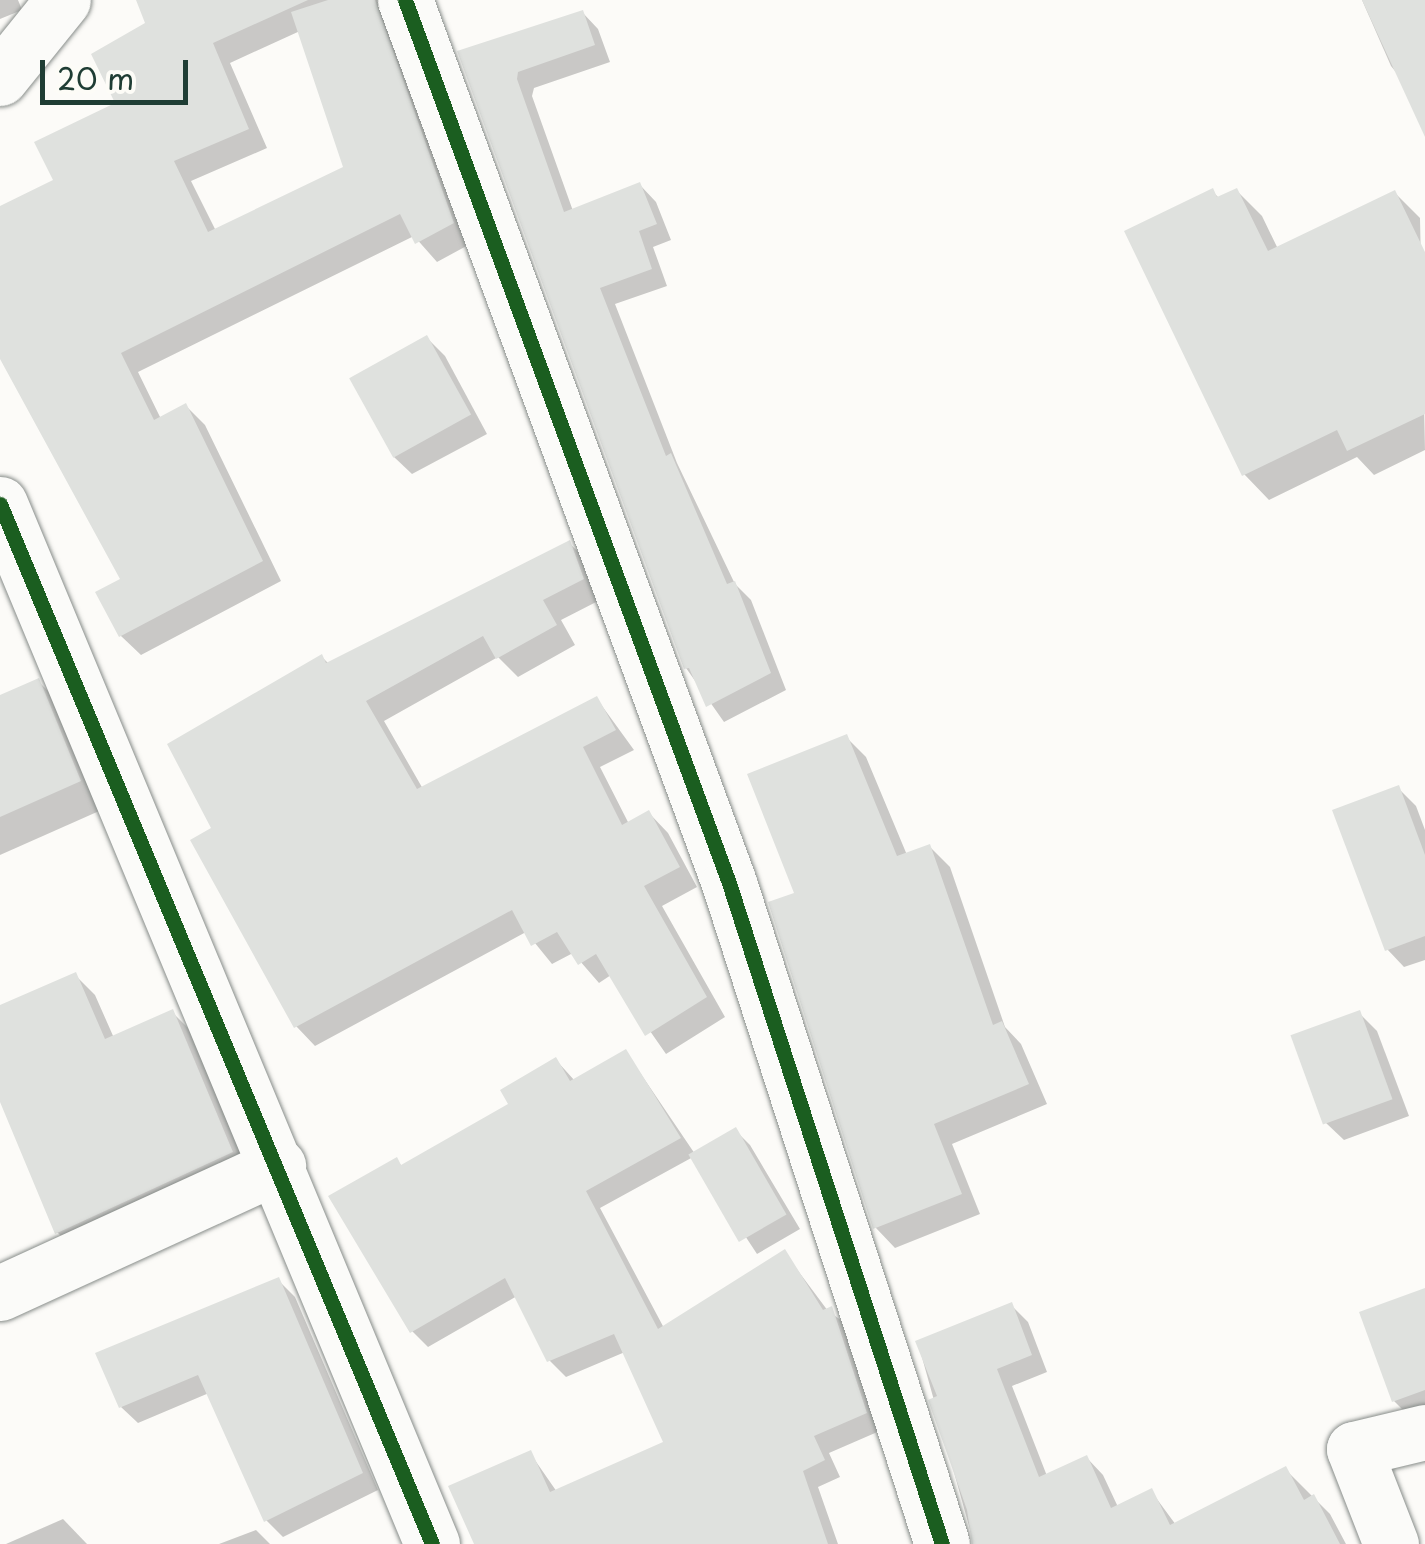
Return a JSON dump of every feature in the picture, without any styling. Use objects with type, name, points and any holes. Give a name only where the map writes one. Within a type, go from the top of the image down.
[{"type":"street","points":[[0,78],[63,0]]},
{"type":"street","points":[[404,0],[729,884],[942,1544]]},
{"type":"street","points":[[0,504],[432,1544]]},
{"type":"street","points":[[0,1292],[278,1166]]},
{"type":"street","points":[[1391,1544],[1354,1449],[1425,1432]]},
{"type":"building","points":[[136,0],[308,0],[213,43],[249,129],[174,161],[208,232],[343,167],[291,12],[328,0],[375,0],[454,223],[415,244],[400,214],[121,353],[154,420],[186,403],[263,561],[119,637],[95,592],[120,579],[0,359],[0,206],[53,180],[34,142],[115,103],[91,54],[145,23]]},
{"type":"building","points":[[1362,0],[1425,0],[1425,137]]},
{"type":"building","points":[[583,10],[595,45],[518,72],[517,79],[564,212],[640,182],[657,224],[639,231],[652,269],[600,288],[666,456],[671,453],[727,584],[735,581],[771,673],[706,707],[689,668],[684,669],[457,51]]},
{"type":"building","points":[[1213,188],[1217,197],[1237,188],[1268,251],[1395,190],[1425,252],[1425,414],[1347,451],[1337,430],[1242,476],[1124,231]]},
{"type":"building","points":[[427,335],[471,415],[393,458],[349,378]]},
{"type":"building","points":[[570,540],[584,579],[543,600],[557,625],[496,659],[483,636],[366,701],[417,789],[597,696],[616,730],[583,747],[622,825],[649,810],[680,867],[644,886],[707,997],[645,1036],[596,954],[578,965],[557,932],[531,946],[512,910],[294,1028],[190,840],[211,828],[167,744],[322,654],[326,663]]},
{"type":"building","points":[[39,678],[81,781],[0,817],[0,695]]},
{"type":"building","points":[[847,734],[897,856],[930,844],[993,1025],[1002,1021],[1029,1084],[934,1124],[962,1194],[873,1229],[768,902],[794,893],[747,774]]},
{"type":"building","points":[[1399,785],[1425,855],[1425,936],[1385,951],[1332,810]]},
{"type":"building","points":[[76,972],[105,1039],[173,1009],[233,1152],[55,1234],[0,1102],[0,1005]]},
{"type":"building","points":[[1360,1010],[1392,1099],[1323,1125],[1290,1035]]},
{"type":"building","points":[[626,1049],[681,1138],[586,1191],[658,1329],[785,1249],[823,1310],[832,1306],[867,1413],[814,1436],[825,1460],[803,1471],[828,1544],[474,1544],[448,1486],[531,1450],[550,1492],[663,1442],[614,1334],[547,1362],[505,1278],[410,1333],[328,1196],[397,1157],[401,1165],[508,1104],[500,1090],[556,1057],[570,1081]]},
{"type":"building","points":[[736,1127],[787,1214],[739,1242],[688,1154]]},
{"type":"building","points":[[279,1277],[363,1473],[264,1522],[198,1375],[119,1408],[95,1353]]},
{"type":"building","points":[[1425,1288],[1425,1390],[1392,1402],[1359,1312]]},
{"type":"building","points":[[1012,1302],[1032,1355],[997,1369],[1039,1477],[1087,1455],[1111,1508],[1152,1488],[1170,1525],[1286,1466],[1304,1500],[1314,1494],[1340,1544],[972,1544],[967,1510],[928,1400],[937,1396],[915,1341]]},
{"type":"cycle path","points":[[405,0],[729,883],[942,1544]]},
{"type":"cycle path","points":[[0,504],[432,1544]]}]
